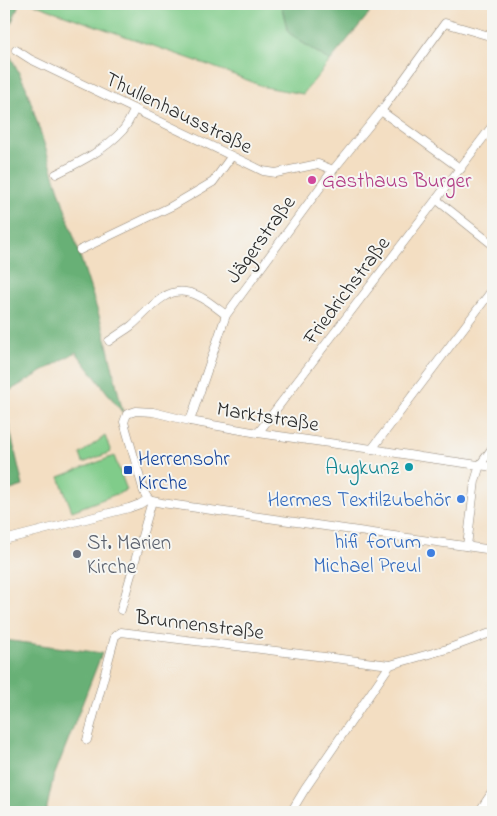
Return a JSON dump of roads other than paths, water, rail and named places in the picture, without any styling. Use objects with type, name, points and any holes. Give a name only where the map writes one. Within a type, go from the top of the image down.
[{"type":"street","name":"Jägerstraße","points":[[190,421],[226,315],[445,23],[493,37]]},
{"type":"street","name":"Thullenhausstraße","points":[[16,50],[30,59],[262,171],[276,174],[318,164],[333,170]]},
{"type":"street","points":[[56,174],[104,147],[124,129],[135,109]]},
{"type":"street","points":[[381,110],[461,169]]},
{"type":"street","name":"Friedrichstraße","points":[[258,433],[493,125]]},
{"type":"street","points":[[80,250],[172,206],[213,182],[231,157]]},
{"type":"street","points":[[437,200],[493,245]]},
{"type":"street","points":[[372,449],[493,289]]},
{"type":"street","points":[[109,341],[132,325],[160,300],[178,291],[200,296],[226,315]]},
{"type":"street","name":"Marktstraße","points":[[150,500],[144,492],[124,422],[127,414],[136,412],[153,412],[190,421],[258,433],[493,467]]},
{"type":"street","points":[[467,546],[475,481],[480,465],[493,448]]},
{"type":"street","points":[[121,610],[150,500]]},
{"type":"street","points":[[4,540],[129,508],[150,500],[493,550]]},
{"type":"street","name":"Brunnenstraße","points":[[87,740],[115,636],[121,632],[390,665]]},
{"type":"street","points":[[291,812],[390,665],[447,649],[493,632]]},
{"type":"street","points":[[479,812],[493,791]]},
{"type":"place","name":"Gasthaus Burger","points":[[312,180]]},
{"type":"place","name":"Augkunz","points":[[409,467]]},
{"type":"place","name":"Herrensohr Kirche","points":[[128,470]]},
{"type":"place","name":"Hermes Textilzubehör","points":[[461,499]]},
{"type":"place","name":"hifi forum Michael Preul","points":[[431,553]]},
{"type":"place","name":"St. Marien Kirche","points":[[77,554]]}]
